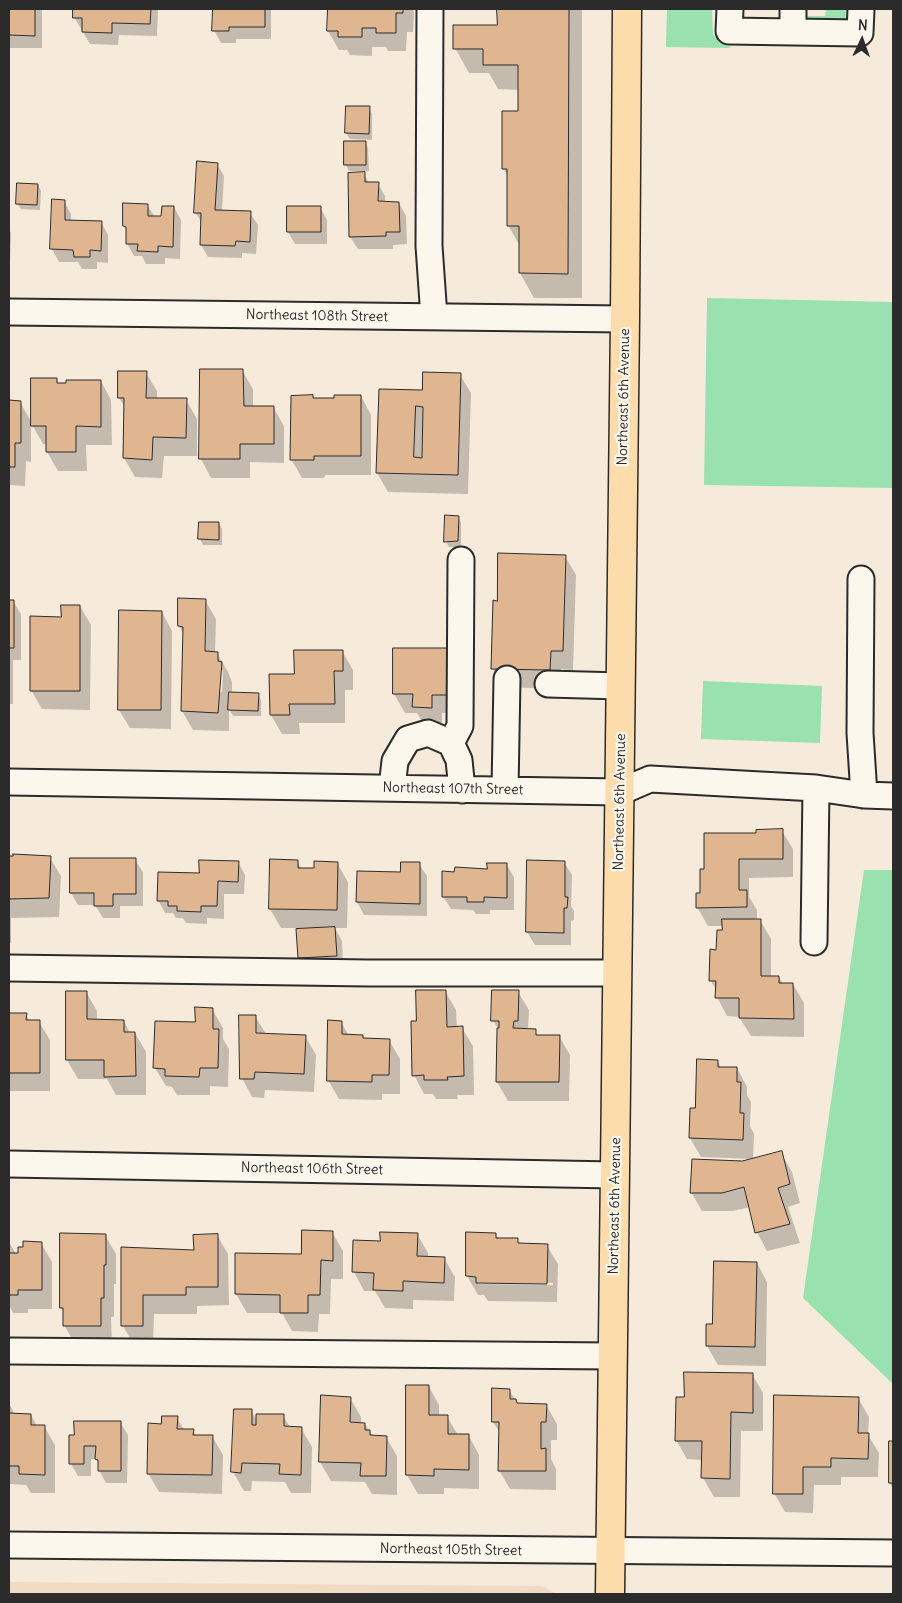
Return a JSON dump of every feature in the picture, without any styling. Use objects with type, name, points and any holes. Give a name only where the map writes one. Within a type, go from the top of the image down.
[{"type":"main road","name":"Northeast 6th Avenue","points":[[610,1594],[627,9]]},
{"type":"street","points":[[430,9],[429,246],[434,317]]},
{"type":"street","points":[[730,9],[729,31],[793,21],[860,33],[861,9]]},
{"type":"street","name":"Northeast 108th Street","points":[[9,312],[625,319]]},
{"type":"street","points":[[451,743],[460,726],[461,560]]},
{"type":"street","points":[[861,579],[860,733],[864,795]]},
{"type":"street","points":[[505,790],[507,678]]},
{"type":"street","points":[[548,684],[621,686]]},
{"type":"street","points":[[392,788],[395,761],[408,739],[428,733],[451,743],[459,760],[462,790]]},
{"type":"street","name":"Northeast 107th Street","points":[[9,782],[620,792],[650,778],[816,788],[864,795],[893,796]]},
{"type":"street","points":[[814,942],[816,788]]},
{"type":"street","points":[[9,968],[369,973],[618,973]]},
{"type":"street","name":"Northeast 106th Street","points":[[9,1164],[615,1175]]},
{"type":"street","points":[[9,1351],[613,1356]]},
{"type":"street","name":"Northeast 105th Street","points":[[9,1545],[611,1552],[893,1553]]},
{"type":"shaded area","points":[[9,1582],[542,1586],[556,1594],[9,1594]]},
{"type":"green space","points":[[667,9],[712,9],[713,34],[722,43],[732,48],[666,47]]},
{"type":"green space","points":[[826,9],[851,9],[849,15],[839,22],[805,22],[805,16],[825,16]]},
{"type":"green space","points":[[707,298],[893,302],[893,488],[704,485]]},
{"type":"green space","points":[[703,681],[822,686],[820,743],[701,739]]},
{"type":"green space","points":[[864,870],[893,870],[893,1384],[803,1298]]},
{"type":"building","points":[[9,9],[35,9],[35,36],[9,35]]},
{"type":"building","points":[[73,9],[151,9],[150,24],[112,23],[112,33],[82,32],[82,18],[73,18]]},
{"type":"building","points":[[213,9],[265,9],[265,27],[229,27],[229,31],[212,31]]},
{"type":"building","points":[[328,9],[403,9],[403,13],[396,13],[396,33],[376,33],[376,28],[362,28],[362,37],[338,37],[338,31],[327,31]]},
{"type":"building","points":[[497,9],[569,9],[568,274],[519,273],[519,226],[507,226],[507,169],[502,169],[502,111],[518,111],[518,65],[483,65],[483,49],[453,49],[453,25],[497,25]]},
{"type":"building","points":[[346,106],[370,106],[369,134],[345,133]]},
{"type":"building","points":[[344,141],[366,141],[366,165],[344,165]]},
{"type":"building","points":[[197,161],[218,163],[215,210],[251,211],[250,242],[236,241],[235,246],[200,245],[201,213],[194,213]]},
{"type":"building","points":[[365,172],[365,182],[379,182],[378,201],[399,202],[400,232],[386,232],[386,236],[349,237],[348,173]]},
{"type":"building","points":[[17,183],[38,184],[37,205],[16,204]]},
{"type":"building","points":[[52,199],[65,200],[65,220],[102,221],[101,251],[90,250],[90,257],[74,257],[73,250],[50,249]]},
{"type":"building","points":[[123,203],[148,204],[148,216],[161,216],[162,206],[174,206],[173,247],[158,246],[158,252],[137,251],[138,244],[126,244],[126,227],[123,226]]},
{"type":"building","points":[[287,206],[321,206],[321,232],[287,232]]},
{"type":"building","points":[[200,369],[243,369],[244,406],[274,406],[274,444],[240,444],[240,459],[199,459]]},
{"type":"building","points":[[118,371],[147,371],[146,398],[187,398],[186,438],[153,437],[152,460],[123,458],[124,398],[118,398]]},
{"type":"building","points":[[423,372],[461,373],[458,475],[376,473],[379,389],[422,390]],"holes":[[[416,406],[423,407],[422,458],[414,457]]]},
{"type":"building","points":[[31,378],[57,378],[57,383],[66,383],[66,380],[101,380],[101,427],[76,426],[76,452],[46,452],[46,426],[31,426]]},
{"type":"building","points":[[313,395],[313,398],[334,398],[334,395],[361,395],[361,456],[314,456],[314,460],[290,460],[291,396]]},
{"type":"building","points":[[9,400],[21,401],[21,443],[15,443],[15,467],[9,467]]},
{"type":"building","points":[[445,515],[459,516],[458,541],[444,542]]},
{"type":"building","points":[[199,522],[219,522],[219,540],[198,539]]},
{"type":"building","points":[[498,553],[566,555],[563,651],[551,651],[550,670],[491,669],[493,600],[497,601]]},
{"type":"building","points":[[178,598],[206,599],[205,651],[218,652],[218,661],[222,662],[218,713],[181,711],[183,627],[178,626]]},
{"type":"building","points":[[9,600],[14,600],[14,648],[9,648]]},
{"type":"building","points":[[61,605],[80,605],[80,691],[30,691],[30,616],[61,617]]},
{"type":"building","points":[[119,610],[162,611],[161,710],[118,710]]},
{"type":"building","points":[[393,648],[456,648],[456,695],[432,695],[432,708],[412,707],[413,694],[393,694]]},
{"type":"building","points":[[294,650],[343,650],[343,671],[334,671],[335,704],[289,704],[290,715],[270,715],[269,674],[294,674]]},
{"type":"building","points":[[229,692],[259,693],[258,711],[228,710]]},
{"type":"building","points":[[783,829],[783,859],[739,859],[739,890],[747,890],[747,907],[696,908],[696,893],[700,893],[700,869],[704,869],[704,833],[756,833],[756,830]]},
{"type":"building","points":[[13,854],[51,856],[49,898],[9,899],[9,856],[13,856]]},
{"type":"building","points":[[70,858],[136,858],[136,894],[113,894],[113,906],[94,906],[94,893],[70,893]]},
{"type":"building","points":[[270,859],[298,860],[298,868],[314,868],[314,861],[338,862],[337,910],[269,909]]},
{"type":"building","points":[[199,860],[239,861],[238,882],[218,881],[217,906],[201,906],[201,912],[177,911],[177,906],[168,906],[168,901],[157,901],[158,872],[199,873]]},
{"type":"building","points":[[527,860],[565,861],[565,897],[568,897],[567,908],[564,908],[564,933],[526,932]]},
{"type":"building","points":[[401,862],[420,862],[420,904],[356,902],[357,871],[400,872]]},
{"type":"building","points":[[487,863],[507,863],[507,898],[484,897],[484,902],[467,902],[467,897],[442,897],[442,871],[454,872],[455,867],[487,869]]},
{"type":"building","points":[[722,919],[761,919],[761,976],[779,976],[779,983],[793,983],[794,1019],[739,1018],[739,998],[715,998],[716,981],[709,981],[710,949],[716,950],[717,930],[722,930]]},
{"type":"building","points":[[335,927],[337,956],[298,958],[296,929]]},
{"type":"building","points":[[416,990],[446,990],[447,1027],[463,1026],[464,1076],[447,1077],[448,1080],[424,1080],[424,1075],[412,1076],[411,1021],[416,1021]]},
{"type":"building","points":[[492,990],[519,990],[518,1021],[514,1021],[513,1028],[536,1029],[536,1035],[560,1035],[559,1082],[496,1082],[497,1028],[499,1028],[499,1021],[491,1021]]},
{"type":"building","points":[[66,991],[87,991],[87,1019],[124,1020],[124,1032],[135,1032],[136,1076],[104,1077],[104,1060],[66,1060]]},
{"type":"building","points":[[195,1007],[213,1008],[213,1029],[219,1029],[218,1068],[200,1068],[199,1077],[165,1076],[165,1069],[153,1068],[155,1021],[195,1022]]},
{"type":"building","points":[[9,1013],[27,1013],[26,1020],[40,1020],[40,1073],[9,1073]]},
{"type":"building","points":[[239,1015],[256,1015],[256,1033],[306,1035],[304,1074],[255,1072],[254,1079],[240,1079]]},
{"type":"building","points":[[328,1020],[342,1021],[342,1034],[363,1035],[363,1038],[390,1039],[389,1075],[372,1075],[372,1082],[327,1081]]},
{"type":"building","points":[[697,1059],[718,1060],[718,1067],[737,1067],[737,1082],[741,1082],[740,1113],[744,1113],[743,1140],[689,1138],[690,1108],[695,1108]]},
{"type":"building","points":[[782,1151],[790,1184],[778,1188],[790,1224],[755,1233],[744,1187],[722,1193],[690,1193],[692,1159],[742,1161]]},
{"type":"building","points":[[302,1230],[333,1231],[333,1261],[321,1260],[320,1295],[308,1295],[308,1313],[280,1313],[280,1295],[235,1294],[235,1253],[301,1254]]},
{"type":"building","points":[[380,1232],[418,1233],[417,1256],[445,1257],[444,1283],[403,1281],[403,1291],[373,1290],[374,1273],[352,1272],[353,1240],[380,1241]]},
{"type":"building","points":[[466,1232],[496,1233],[496,1238],[518,1238],[518,1243],[548,1244],[547,1284],[476,1283],[476,1277],[466,1276]]},
{"type":"building","points":[[60,1233],[106,1234],[106,1265],[104,1265],[104,1298],[101,1298],[101,1326],[63,1326],[63,1308],[60,1308]]},
{"type":"building","points":[[218,1234],[218,1287],[186,1287],[186,1295],[143,1295],[143,1326],[121,1326],[121,1247],[194,1250],[193,1235]]},
{"type":"building","points":[[23,1241],[42,1242],[42,1290],[18,1290],[18,1295],[9,1295],[9,1253],[18,1253],[18,1247],[23,1247]]},
{"type":"building","points":[[714,1261],[757,1262],[755,1347],[706,1346],[706,1324],[712,1324]]},
{"type":"building","points":[[684,1372],[753,1373],[753,1413],[731,1412],[730,1479],[701,1478],[702,1441],[675,1441],[676,1397],[684,1397]]},
{"type":"building","points":[[406,1385],[429,1385],[429,1415],[448,1415],[448,1434],[469,1434],[469,1470],[434,1469],[434,1476],[406,1475]]},
{"type":"building","points":[[492,1388],[510,1389],[510,1399],[516,1399],[517,1403],[547,1404],[546,1422],[541,1422],[541,1449],[546,1448],[546,1471],[498,1471],[499,1422],[492,1422]]},
{"type":"building","points":[[321,1395],[351,1397],[350,1422],[365,1423],[365,1430],[370,1430],[370,1435],[387,1436],[386,1476],[360,1476],[361,1463],[319,1462]]},
{"type":"building","points":[[774,1395],[859,1397],[858,1433],[869,1433],[868,1459],[831,1458],[831,1467],[803,1467],[803,1494],[773,1494]]},
{"type":"building","points":[[234,1409],[252,1409],[252,1425],[256,1425],[256,1414],[284,1414],[284,1426],[302,1427],[301,1475],[279,1474],[280,1464],[242,1463],[241,1473],[231,1472]]},
{"type":"building","points":[[9,1413],[31,1414],[31,1425],[45,1425],[45,1475],[19,1474],[19,1466],[9,1466]]},
{"type":"building","points":[[162,1416],[178,1416],[177,1429],[194,1429],[193,1435],[213,1435],[212,1475],[147,1474],[148,1423],[161,1424]]},
{"type":"building","points":[[74,1421],[121,1421],[121,1471],[98,1471],[98,1460],[95,1459],[96,1446],[84,1446],[84,1464],[69,1464],[69,1435],[74,1435]]},
{"type":"building","points":[[889,1441],[893,1441],[893,1483],[889,1483]]}]
